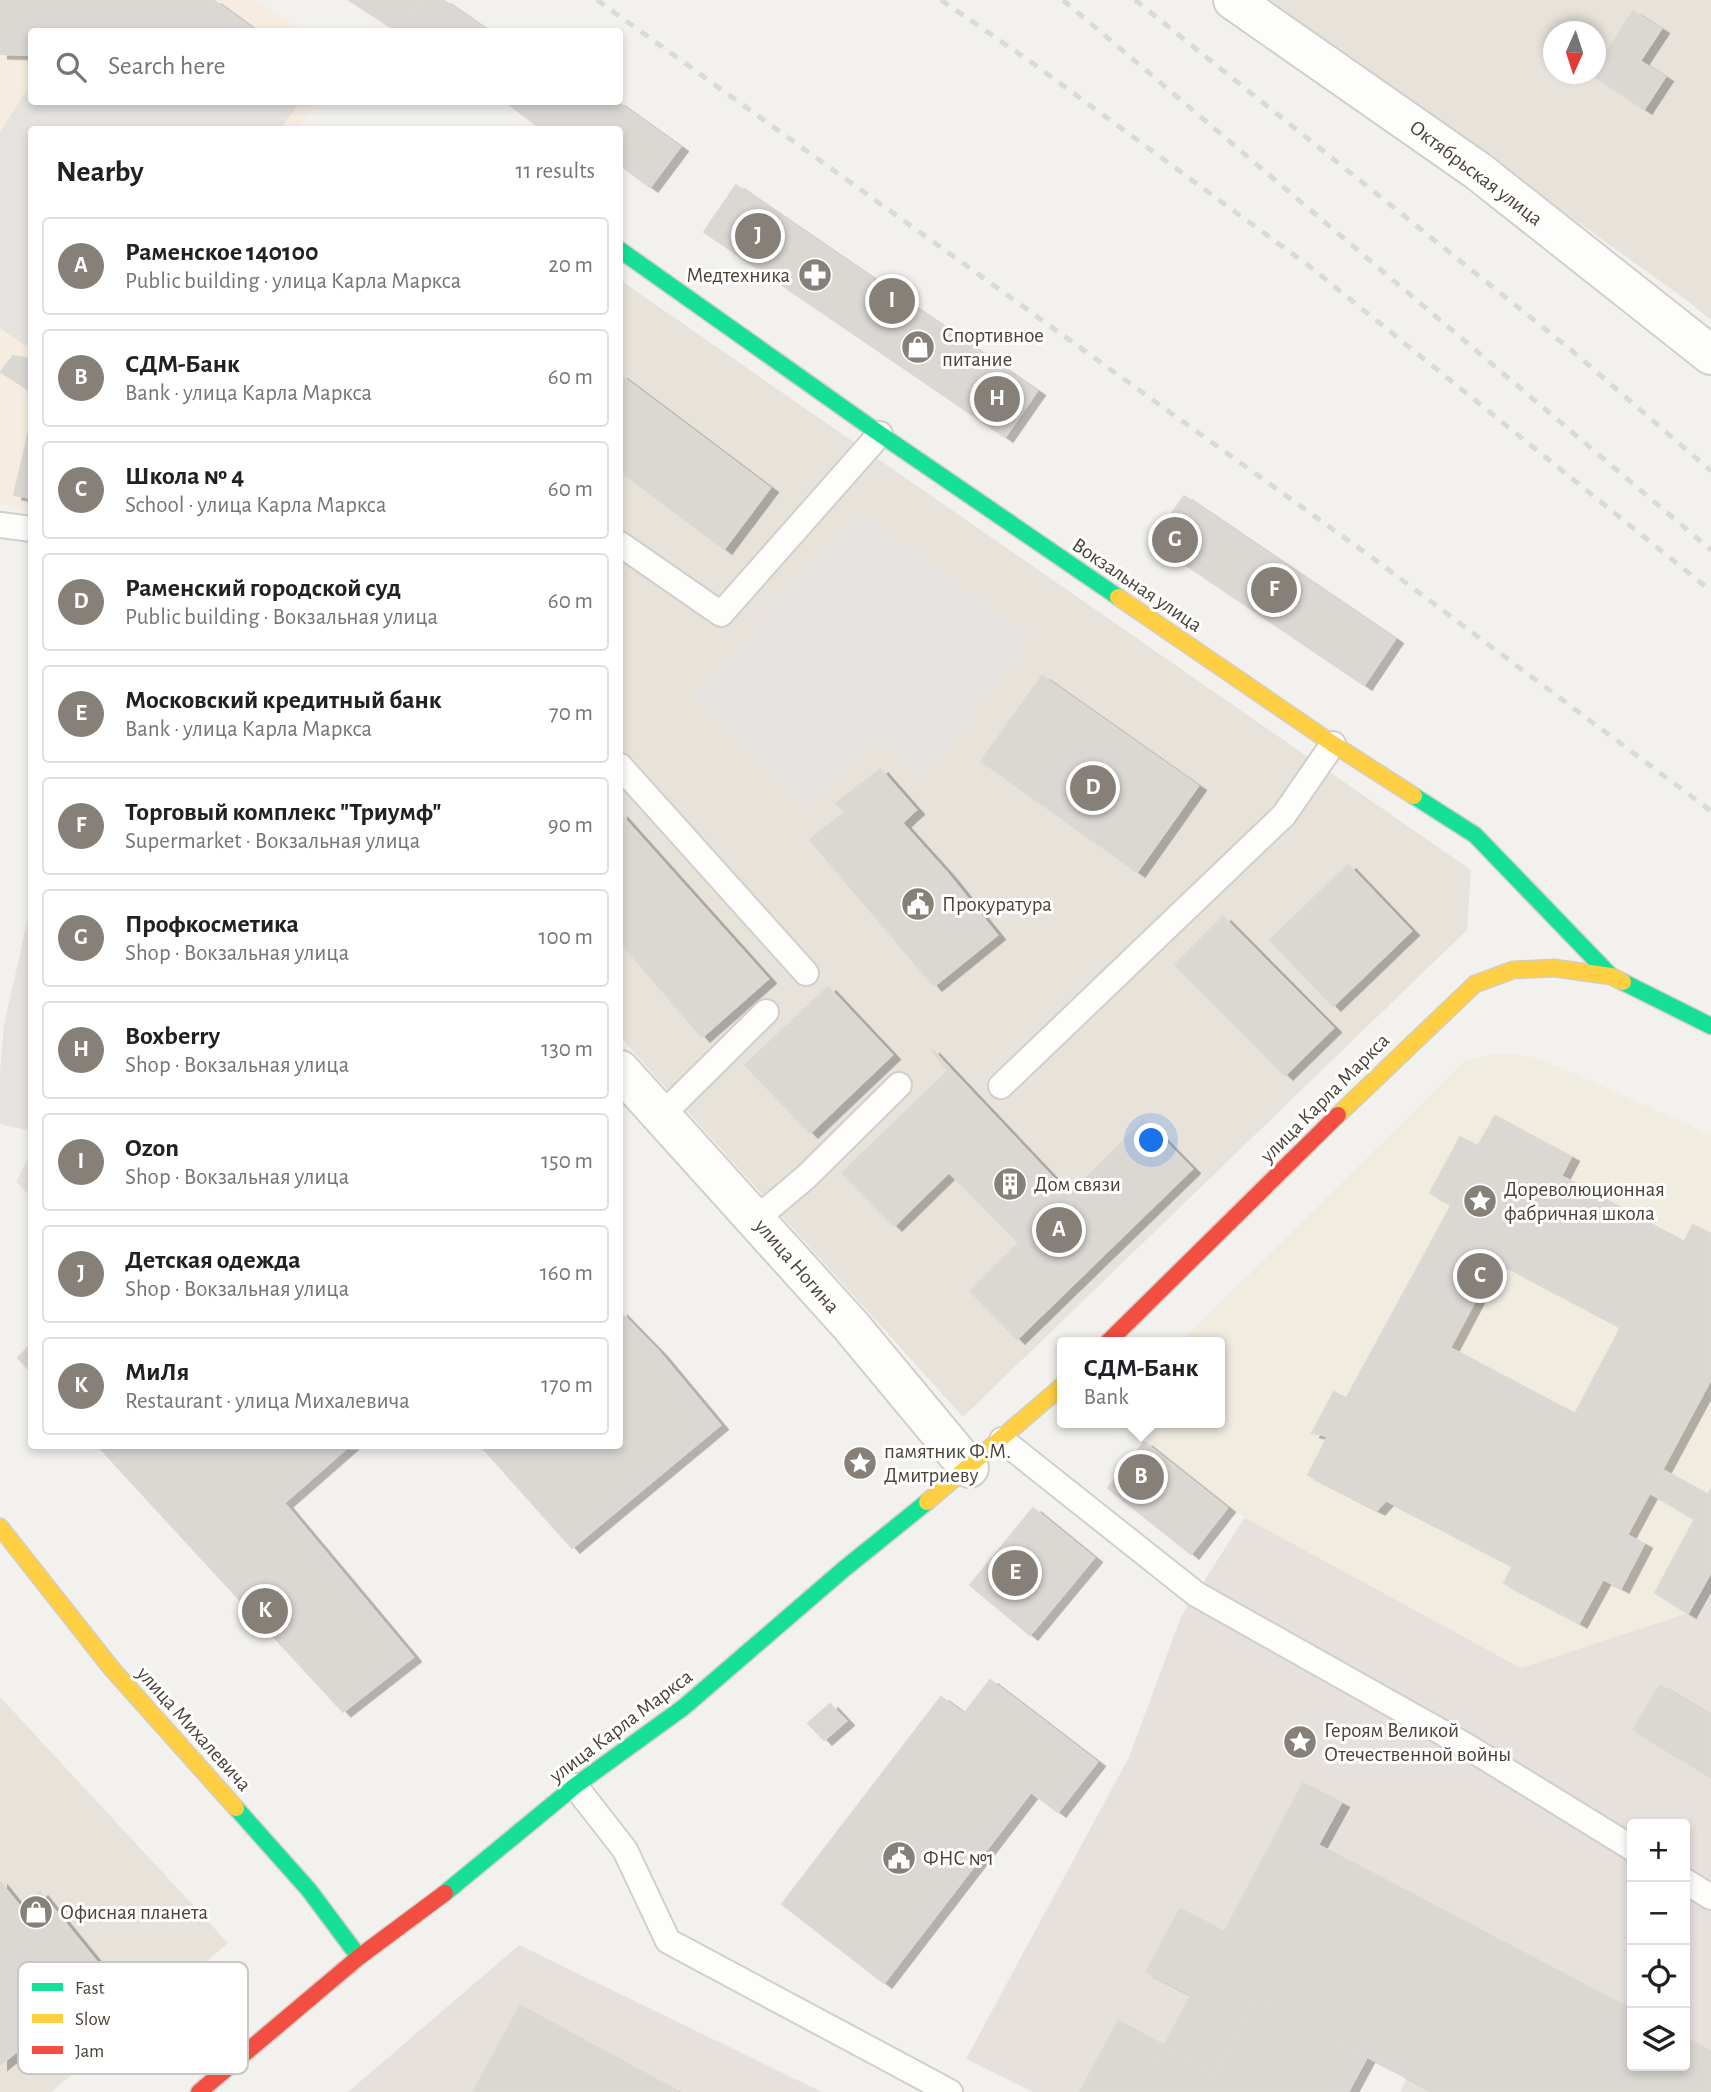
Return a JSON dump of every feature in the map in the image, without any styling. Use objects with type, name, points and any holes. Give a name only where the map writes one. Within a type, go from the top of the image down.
[{"type":"main road","name":"Вокзальная улица","points":[[623,252],[880,434],[1333,744],[1475,835],[1611,976]]},
{"type":"main road","name":"улица Карла Маркса","points":[[1113,1337],[1475,984],[1513,970],[1554,968],[1611,976]]},
{"type":"main road","points":[[1611,976],[1711,1026]]},
{"type":"main road","name":"улица Карла Маркса","points":[[248,2051],[359,1957],[421,1913],[575,1786],[684,1707],[844,1569],[1002,1440],[1057,1390]]},
{"type":"main road","name":"улица Михалевича","points":[[0,1527],[112,1669],[309,1890],[359,1957]]},
{"type":"main road","name":"улица Карла Маркса","points":[[199,2092],[220,2074]]},
{"type":"street","name":"Октябрьская улица","points":[[1233,0],[1478,171],[1711,355]]},
{"type":"street","name":"улица Ногина","points":[[623,1073],[851,1326],[969,1468]]},
{"type":"lane","points":[[623,546],[722,614],[880,434]]},
{"type":"lane","points":[[0,525],[28,528]]},
{"type":"lane","points":[[1001,1086],[1284,815],[1333,744]]},
{"type":"lane","points":[[623,769],[806,973]]},
{"type":"lane","points":[[661,1116],[766,1012]]},
{"type":"lane","points":[[756,1219],[806,1177],[899,1085]]},
{"type":"lane","points":[[1002,1440],[1196,1594],[1468,1746],[1627,1845]]},
{"type":"lane","points":[[575,1786],[625,1850],[668,1941],[950,2092]]},
{"type":"lane","points":[[1687,1882],[1711,1897]]},
{"type":"shaded area","points":[[0,0],[257,0],[298,28],[28,28],[28,105],[314,105],[299,126],[28,126],[28,509],[0,504]]},
{"type":"shaded area","points":[[1268,0],[1711,0],[1711,320],[1685,299]]},
{"type":"shaded area","points":[[28,89],[28,105],[298,105],[282,126],[28,126],[28,347],[0,328],[0,132]]},
{"type":"shaded area","points":[[623,282],[1471,870],[1467,930],[963,1417],[623,1040]]},
{"type":"shaded area","points":[[860,512],[1030,637],[926,776],[877,734],[808,805],[694,696]]},
{"type":"shaded area","points":[[28,917],[28,1130],[0,1124],[4,1025]]},
{"type":"shaded area","points":[[1497,1053],[1529,1056],[1569,1071],[1711,1135],[1711,1572],[1688,1613],[1521,1668],[1227,1508],[1123,1428],[1225,1428],[1225,1337],[1186,1337],[1464,1061]]},
{"type":"shaded area","points":[[28,1159],[28,1194],[16,1182]]},
{"type":"shaded area","points":[[1245,1517],[1521,1667],[1711,1572],[1711,2092],[1400,2092],[1407,2078],[1367,2057],[1348,2092],[1033,2092],[966,2059],[1129,1757],[1181,1617]]},
{"type":"shaded area","points":[[0,1697],[228,1943],[205,1962],[18,1962],[18,2074],[72,2074],[51,2092],[0,2092]]},
{"type":"shaded area","points":[[519,1945],[822,2092],[348,2092]]},
{"type":"building","points":[[0,0],[213,0],[252,28],[28,28],[28,55],[0,54]]},
{"type":"building","points":[[349,0],[420,0],[401,28],[392,28]]},
{"type":"building","points":[[420,0],[443,0],[483,28],[401,28]]},
{"type":"building","points":[[1633,11],[1661,29],[1640,61],[1665,77],[1644,109],[1606,84],[1606,53]]},
{"type":"building","points":[[510,105],[621,105],[680,147],[650,187],[623,167],[623,126],[538,126]]},
{"type":"building","points":[[736,185],[1037,391],[1005,437],[704,232]]},
{"type":"building","points":[[13,356],[28,358],[28,389],[1,372]]},
{"type":"building","points":[[623,377],[770,488],[724,549],[623,473]]},
{"type":"building","points":[[28,435],[28,497],[14,495]]},
{"type":"building","points":[[1184,496],[1395,639],[1364,685],[1152,542]]},
{"type":"building","points":[[1042,676],[1198,786],[1137,872],[981,761]]},
{"type":"building","name":"Прокуратура","points":[[880,769],[916,810],[902,823],[997,935],[934,986],[810,840],[845,812],[836,803]]},
{"type":"building","points":[[623,817],[768,979],[702,1037],[623,945]]},
{"type":"building","points":[[1348,865],[1411,931],[1333,1006],[1270,940]]},
{"type":"building","points":[[1223,917],[1333,1028],[1285,1075],[1175,965]]},
{"type":"building","points":[[828,987],[892,1055],[810,1133],[745,1065]]},
{"type":"building","name":"Дом связи","points":[[931,1049],[1069,1195],[1144,1120],[1192,1169],[1017,1339],[970,1291],[1019,1243],[949,1172],[894,1226],[842,1173],[948,1071]]},
{"type":"building","points":[[1495,1116],[1571,1157],[1561,1176],[1684,1242],[1693,1225],[1711,1234],[1711,1379],[1627,1535],[1644,1544],[1621,1588],[1603,1579],[1579,1623],[1504,1583],[1513,1566],[1386,1500],[1377,1510],[1308,1475],[1328,1436],[1312,1433],[1334,1392],[1346,1399],[1452,1204],[1430,1193],[1460,1137],[1478,1146]],"holes":[[[1496,1261],[1621,1327],[1575,1414],[1450,1348]]]},
{"type":"building","points":[[623,1315],[659,1352],[720,1425],[572,1548],[484,1449],[623,1449]]},
{"type":"building","points":[[28,1347],[28,1369],[18,1358]]},
{"type":"building","points":[[1144,1442],[1227,1508],[1191,1554],[1108,1488]]},
{"type":"building","points":[[101,1449],[346,1449],[284,1503],[413,1657],[343,1712]]},
{"type":"building","points":[[1663,1470],[1708,1495],[1694,1519],[1650,1493]]},
{"type":"building","points":[[1711,1489],[1711,1572],[1688,1613],[1655,1593]]},
{"type":"building","points":[[1033,1508],[1094,1558],[1030,1635],[970,1585]]},
{"type":"building","name":"ФНС №1","points":[[990,1680],[1097,1762],[1058,1812],[1031,1792],[884,1983],[782,1904],[941,1697],[964,1714]]},
{"type":"building","points":[[1660,1685],[1711,1715],[1711,1777],[1633,1730]]},
{"type":"building","points":[[830,1704],[846,1721],[824,1740],[808,1723]]},
{"type":"building","points":[[1303,1783],[1341,1803],[1318,1845],[1627,2007],[1627,2071],[1690,2071],[1690,2041],[1711,2052],[1711,2092],[1435,2092],[1255,1998],[1215,2073],[1164,2046]]},
{"type":"building","points":[[0,1882],[21,1908],[40,1892],[97,1962],[18,1962],[18,2050],[0,2065]]},
{"type":"building","points":[[1180,1909],[1224,1932],[1191,1995],[1146,1972]]},
{"type":"building","points":[[1255,1998],[1367,2057],[1348,2092],[1206,2092]]},
{"type":"building","points":[[520,2006],[678,2092],[473,2092]]},
{"type":"building","points":[[1118,2021],[1164,2046],[1140,2092],[1080,2092]]},
{"type":"building","points":[[1164,2046],[1215,2073],[1205,2092],[1140,2092]]},
{"type":"railway","points":[[597,0],[1374,559],[1711,811]]},
{"type":"railway","points":[[941,0],[1031,62],[1309,266],[1711,591]]},
{"type":"railway","points":[[1063,0],[1711,550]]},
{"type":"railway","points":[[1135,0],[1570,349],[1711,471]]},
{"type":"traffic: fast","points":[[623,252],[880,434],[1118,597]]},
{"type":"traffic: fast","points":[[1414,796],[1475,835],[1611,976]]},
{"type":"traffic: fast","points":[[1623,982],[1711,1026]]},
{"type":"traffic: fast","points":[[445,1893],[575,1786],[684,1707],[844,1569],[927,1502]]},
{"type":"traffic: fast","points":[[236,1808],[309,1890],[359,1957]]},
{"type":"traffic: slow","points":[[1118,597],[1414,796]]},
{"type":"traffic: slow","points":[[1338,1115],[1475,984],[1513,970],[1554,968],[1611,976],[1623,982]]},
{"type":"traffic: slow","points":[[927,1502],[1057,1390]]},
{"type":"traffic: slow","points":[[0,1527],[112,1669],[236,1808]]},
{"type":"traffic: jam","points":[[1113,1337],[1338,1115]]},
{"type":"traffic: jam","points":[[248,2051],[359,1957],[445,1893]]},
{"type":"traffic: jam","points":[[199,2092],[220,2074]]},
{"type":"place","name":"Детская одежда","points":[[758,236]]},
{"type":"place","name":"Медтехника","points":[[815,275]]},
{"type":"place","name":"Ozon","points":[[892,301]]},
{"type":"place","name":"Спортивное питание","points":[[918,347]]},
{"type":"place","name":"Boxberry","points":[[997,399]]},
{"type":"place","name":"Профкосметика","points":[[1175,540]]},
{"type":"place","name":"Торговый комплекс \"Триумф\"","points":[[1274,590]]},
{"type":"place","name":"Раменский городской суд","points":[[1093,788]]},
{"type":"place","name":"Прокуратура","points":[[918,904]]},
{"type":"place","name":"Дом связи","points":[[1010,1184]]},
{"type":"place","name":"Дореволюционная фабричная школа","points":[[1480,1201]]},
{"type":"place","name":"Раменское 140100","points":[[1059,1230]]},
{"type":"place","name":"Школа № 4","points":[[1480,1276]]},
{"type":"place","name":"памятник Ф.М. Дмитриеву","points":[[860,1463]]},
{"type":"place","name":"СДМ-Банк","points":[[1141,1477]]},
{"type":"place","name":"Московский кредитный банк","points":[[1015,1573]]},
{"type":"place","name":"МиЛя","points":[[265,1611]]},
{"type":"place","name":"Героям Великой Отечественной войны","points":[[1300,1742]]},
{"type":"place","name":"ФНС №1","points":[[899,1858]]},
{"type":"place","name":"Офисная планета","points":[[36,1912]]}]
